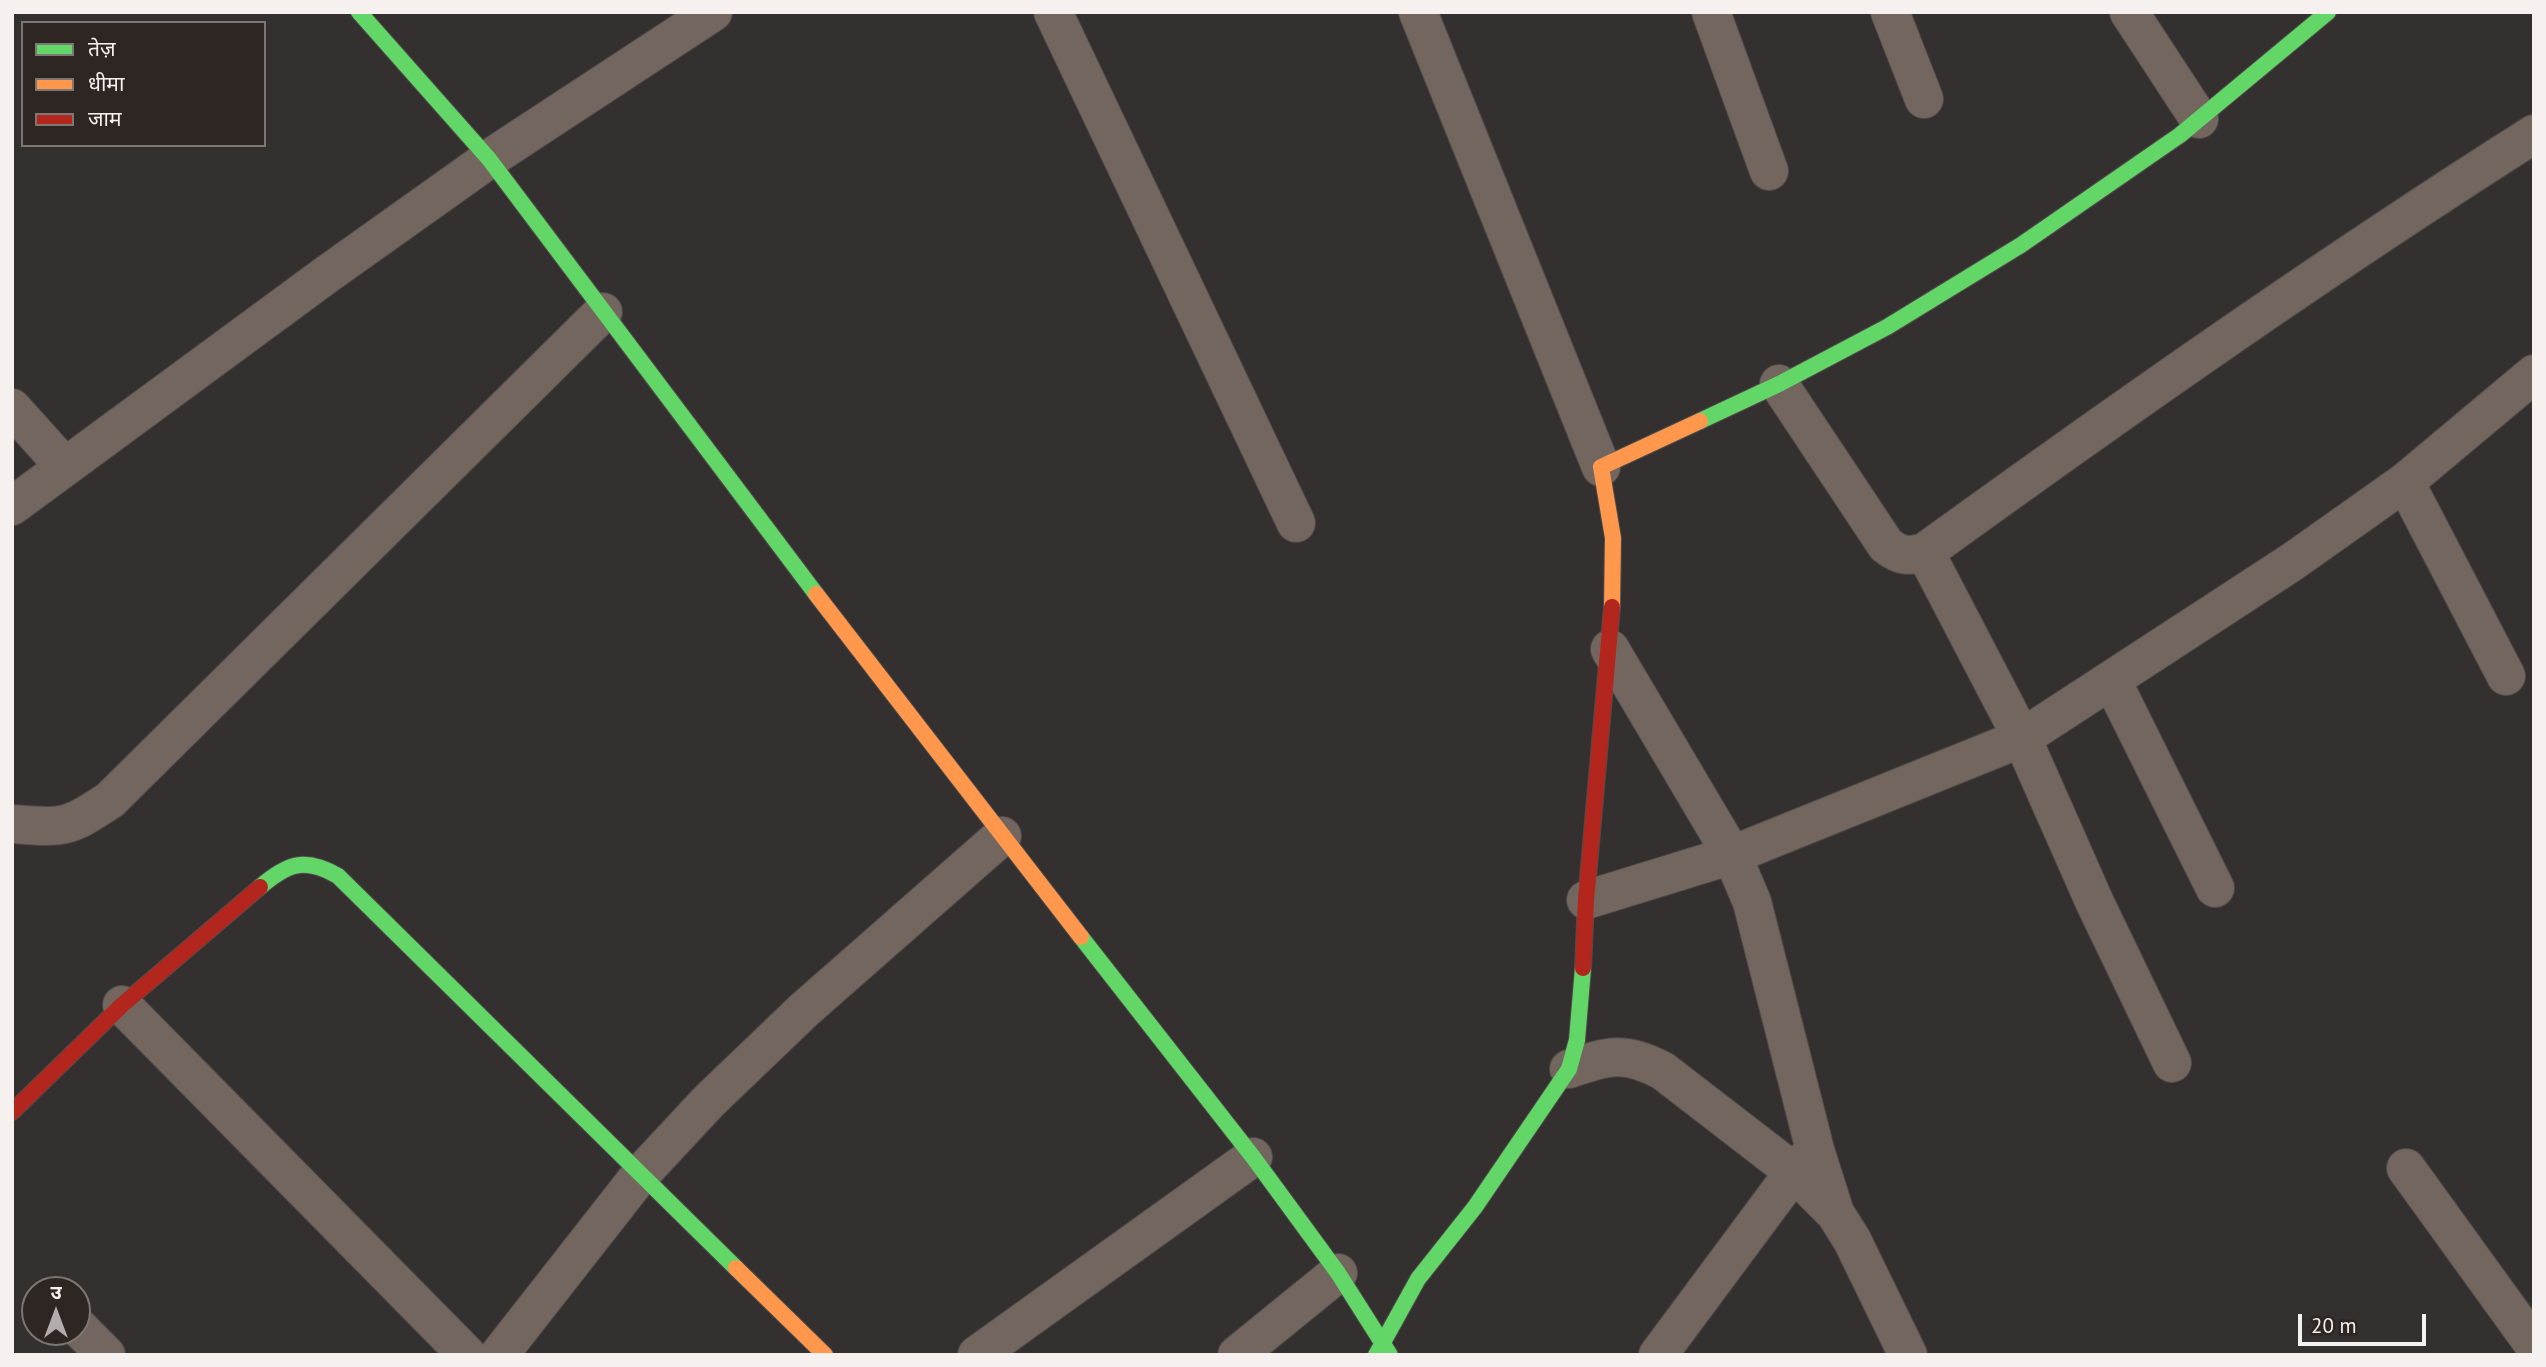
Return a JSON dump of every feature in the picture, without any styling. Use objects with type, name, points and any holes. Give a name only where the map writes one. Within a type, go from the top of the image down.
[{"type":"street","points":[[359,12],[489,159],[603,313],[1002,836],[1253,1157],[1338,1273],[1383,1350]]},
{"type":"street","points":[[12,506],[489,159],[713,12]]},
{"type":"street","points":[[1053,12],[1296,523]]},
{"type":"street","points":[[1383,1350],[1418,1279],[1475,1207],[1569,1069],[1577,1040],[1582,1001],[1586,900],[1613,600],[1613,537],[1601,467],[1418,12]]},
{"type":"street","points":[[1711,12],[1769,171]]},
{"type":"street","points":[[1889,12],[1924,99]]},
{"type":"street","points":[[2129,12],[2199,119]]},
{"type":"street","points":[[1601,467],[1779,384],[1887,327],[2021,246],[2180,135],[2328,12]]},
{"type":"street","points":[[1779,384],[1886,545],[1897,554],[1911,556],[1925,552],[2137,399],[2352,252],[2534,134]]},
{"type":"street","points":[[12,824],[61,827],[77,822],[110,800],[603,313]]},
{"type":"street","points":[[1586,900],[1732,855],[2022,738],[2292,562],[2405,482],[2534,374]]},
{"type":"street","points":[[12,408],[65,467]]},
{"type":"street","points":[[2405,482],[2505,676]]},
{"type":"street","points":[[1925,552],[2022,738],[2095,903],[2172,1063]]},
{"type":"street","points":[[1610,649],[1732,855],[1752,902],[1805,1161],[1852,1240],[1908,1355]]},
{"type":"street","points":[[2112,681],[2215,888]]},
{"type":"street","points":[[499,1355],[640,1175],[709,1101],[804,1010],[1002,836]]},
{"type":"street","points":[[12,1112],[122,1004],[280,870],[300,863],[320,865],[338,876],[825,1355]]},
{"type":"street","points":[[122,1004],[467,1355]]},
{"type":"street","points":[[1569,1069],[1620,1056],[1642,1059],[1805,1161]]},
{"type":"street","points":[[977,1355],[1253,1157]]},
{"type":"street","points":[[1658,1355],[1805,1161]]},
{"type":"street","points":[[2406,1168],[2534,1345]]},
{"type":"street","points":[[1237,1355],[1338,1273]]},
{"type":"street","points":[[91,1339],[106,1355]]},
{"type":"traffic: fast","points":[[359,12],[489,159],[816,594]]},
{"type":"traffic: fast","points":[[1700,421],[1779,384],[1887,327],[2021,245],[2180,135],[2328,12]]},
{"type":"traffic: fast","points":[[260,887],[279,872],[297,865],[316,866],[338,876],[736,1268]]},
{"type":"traffic: fast","points":[[1081,937],[1253,1157],[1338,1273],[1390,1355]]},
{"type":"traffic: fast","points":[[1376,1355],[1418,1279],[1475,1207],[1569,1069],[1577,1040],[1583,968]]},
{"type":"traffic: slow","points":[[1612,607],[1613,538],[1601,467],[1700,421]]},
{"type":"traffic: slow","points":[[816,594],[1081,937]]},
{"type":"traffic: slow","points":[[736,1268],[825,1355]]},
{"type":"traffic: jam","points":[[1583,968],[1586,900],[1612,607]]},
{"type":"traffic: jam","points":[[12,1112],[122,1005],[260,887]]}]
